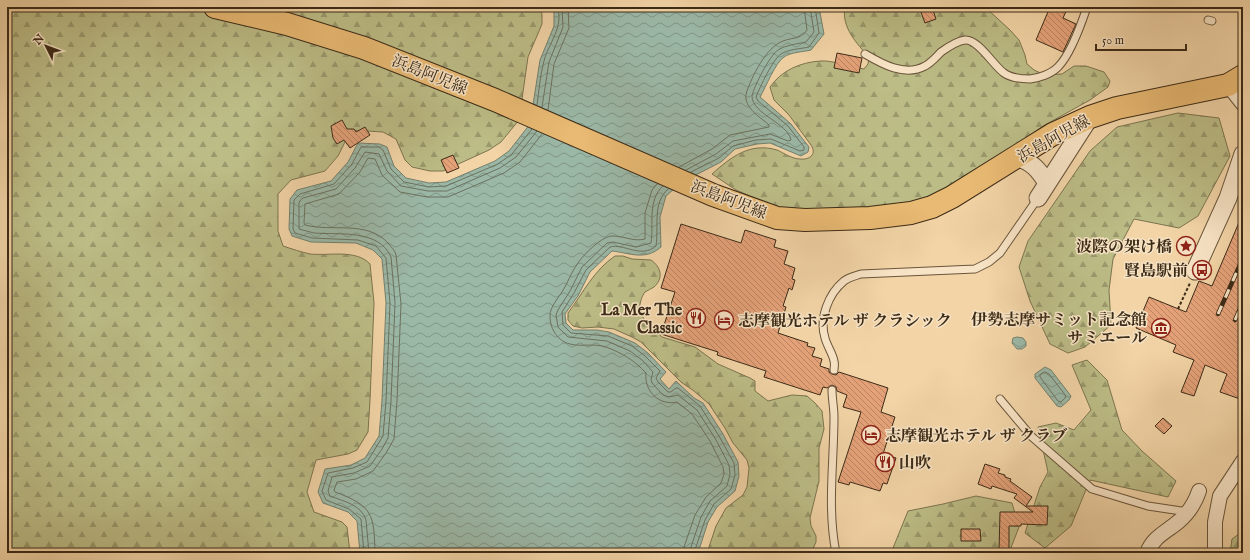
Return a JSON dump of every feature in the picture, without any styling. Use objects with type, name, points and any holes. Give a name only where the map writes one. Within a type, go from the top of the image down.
[{"type":"main road","name":"浜島阿児線","points":[[215,7],[287,24],[364,48],[495,100],[713,194],[777,218],[805,220],[870,218],[911,213],[932,207],[952,197],[1053,134],[1090,117],[1117,108],[1235,81]]},
{"type":"street","points":[[1235,81],[1243,104]]},
{"type":"street","points":[[1038,198],[1090,117]]},
{"type":"street","points":[[1195,271],[1228,198],[1243,154]]},
{"type":"street","points":[[1017,157],[1029,161],[1040,171],[1047,183]]},
{"type":"street","points":[[1215,553],[1215,522],[1220,496],[1243,460]]},
{"type":"street","points":[[1147,553],[1157,537],[1178,522],[1188,512],[1195,503],[1199,491]]},
{"type":"lane","points":[[865,54],[894,68],[912,72],[925,66],[958,41],[970,40],[976,44],[1004,73],[1017,78],[1032,79],[1057,68],[1064,60],[1078,32],[1087,7]]},
{"type":"lane","points":[[834,370],[835,361],[828,349],[824,336],[824,312],[832,294],[844,281],[861,274],[975,269],[989,262],[1000,253],[1038,198]]},
{"type":"lane","points":[[832,390],[834,415],[831,486],[834,543],[836,553]]},
{"type":"lane","points":[[1000,398],[1031,436],[1092,489],[1148,506],[1188,512]]},
{"type":"path","points":[[1178,309],[1195,271]]},
{"type":"green space","points":[[7,7],[539,7],[542,14],[542,24],[528,57],[519,120],[501,142],[489,150],[443,171],[430,171],[412,167],[405,160],[396,139],[383,132],[351,130],[338,156],[325,171],[291,180],[278,194],[278,231],[283,246],[310,254],[342,254],[357,256],[370,264],[374,303],[368,432],[357,450],[348,454],[316,460],[307,492],[314,512],[342,522],[347,527],[350,553],[7,553]]},
{"type":"green space","points":[[845,7],[985,7],[1019,40],[1027,64],[1034,70],[1045,75],[1062,74],[1074,66],[1086,66],[1104,72],[1110,81],[1108,87],[1090,100],[1043,126],[961,183],[906,207],[785,211],[736,190],[712,174],[734,157],[758,148],[777,150],[797,159],[804,159],[812,156],[813,148],[789,115],[774,100],[770,87],[774,81],[785,72],[806,63],[821,61],[864,69],[868,64],[869,57],[851,35],[845,21]]},
{"type":"green space","points":[[1178,113],[1219,118],[1230,156],[1198,216],[1179,228],[1134,219],[1113,259],[1109,290],[1111,325],[1085,347],[1068,353],[1050,344],[1030,301],[1019,267],[1028,241],[1090,151],[1117,127]]},
{"type":"green space","points":[[615,256],[651,260],[659,269],[659,280],[654,287],[645,292],[639,310],[644,319],[662,337],[695,347],[718,364],[755,381],[755,391],[768,401],[792,395],[807,396],[822,411],[824,429],[819,448],[819,481],[810,518],[811,526],[816,536],[816,542],[811,553],[707,553],[716,526],[726,508],[743,495],[747,487],[749,468],[747,460],[733,443],[709,404],[681,382],[641,342],[614,329],[598,327],[582,328],[573,326],[568,320],[568,313],[589,282],[601,268]]},
{"type":"green space","points":[[1087,360],[1107,380],[1122,430],[1142,451],[1176,481],[1168,497],[1090,480],[1071,526],[1045,548],[1025,533],[1040,487],[1048,472],[1038,427],[1056,423],[1074,430],[1091,410],[1072,365]]},
{"type":"green space","points":[[976,496],[1012,503],[1019,527],[1009,553],[891,553],[908,511]]},
{"type":"green space","points":[[1243,531],[1243,553],[1230,553],[1232,539]]},
{"type":"water","points":[[552,7],[819,7],[824,34],[811,50],[797,52],[784,57],[774,70],[760,97],[791,124],[809,147],[808,152],[801,156],[770,143],[757,144],[735,149],[721,162],[682,182],[666,196],[660,217],[661,247],[649,254],[643,255],[612,251],[590,272],[578,296],[565,314],[566,323],[573,330],[597,330],[609,332],[635,343],[648,353],[666,372],[660,379],[669,389],[676,381],[694,398],[703,403],[723,434],[738,462],[739,476],[735,491],[717,507],[708,522],[698,553],[360,553],[357,521],[348,512],[323,503],[318,492],[325,469],[351,465],[365,458],[379,436],[386,303],[382,259],[373,250],[356,243],[311,242],[292,236],[289,229],[290,199],[297,190],[331,181],[348,162],[358,143],[380,144],[387,147],[394,166],[406,178],[429,183],[446,182],[495,161],[509,151],[530,124],[540,60],[554,26],[554,11]]},
{"type":"water","points":[[1013,338],[1023,338],[1026,342],[1026,346],[1022,349],[1017,349],[1012,343]]},
{"type":"water","points":[[1045,367],[1051,370],[1071,396],[1069,400],[1061,407],[1057,406],[1035,378],[1035,374]]},
{"type":"building","points":[[919,7],[932,7],[936,19],[925,23]]},
{"type":"building","points":[[1050,7],[1068,7],[1063,18],[1076,24],[1063,52],[1036,40]]},
{"type":"building","points":[[837,53],[862,58],[859,73],[834,68]]},
{"type":"building","points":[[342,120],[347,129],[354,129],[356,132],[365,127],[370,135],[350,148],[344,140],[337,144],[333,138],[331,126]]},
{"type":"building","points":[[453,155],[459,168],[447,173],[441,160]]},
{"type":"building","points":[[1243,213],[1243,368],[1238,381],[1243,382],[1243,400],[1220,392],[1227,374],[1205,365],[1194,396],[1181,392],[1194,360],[1173,352],[1176,345],[1136,328],[1149,297],[1186,312],[1199,281],[1212,286]]},
{"type":"building","name":"志摩観光ホテル ザ クラシック","points":[[681,224],[741,243],[745,230],[776,240],[774,247],[788,251],[784,264],[795,268],[792,279],[795,280],[792,290],[789,288],[783,306],[786,307],[778,333],[808,343],[807,346],[815,348],[812,356],[822,359],[820,366],[829,369],[829,372],[832,374],[836,375],[839,372],[888,388],[881,412],[895,417],[883,454],[896,458],[887,484],[883,483],[880,491],[850,482],[849,485],[838,482],[861,412],[843,407],[847,395],[837,391],[836,387],[832,385],[827,388],[823,387],[820,395],[764,377],[766,371],[717,355],[718,352],[661,334],[675,292],[661,288]]},
{"type":"building","points":[[1163,418],[1172,426],[1164,434],[1155,426]]},
{"type":"building","points":[[985,464],[1000,469],[998,473],[1011,479],[1010,481],[1032,497],[1026,506],[1048,506],[1047,525],[1021,524],[1021,526],[1009,526],[1009,551],[999,551],[1000,512],[1033,512],[1014,498],[1017,494],[992,486],[991,489],[978,484]]},
{"type":"building","points":[[961,529],[980,529],[981,541],[961,541]]},
{"type":"railway","points":[[1218,314],[1243,258]]},
{"type":"railway","points":[[1235,320],[1243,302]]},
{"type":"place","name":"波際の架け橋","points":[[1186,246]]},
{"type":"place","name":"賢島駅前","points":[[1202,270]]},
{"type":"place","name":"La Mer The Classic","points":[[696,318]]},
{"type":"place","name":"志摩観光ホテル ザ クラシック","points":[[724,320]]},
{"type":"place","name":"伊勢志摩サミット記念館 サミエール","points":[[1161,328]]},
{"type":"place","name":"志摩観光ホテル ザ クラブ","points":[[871,435]]},
{"type":"place","name":"山吹","points":[[885,462]]}]
